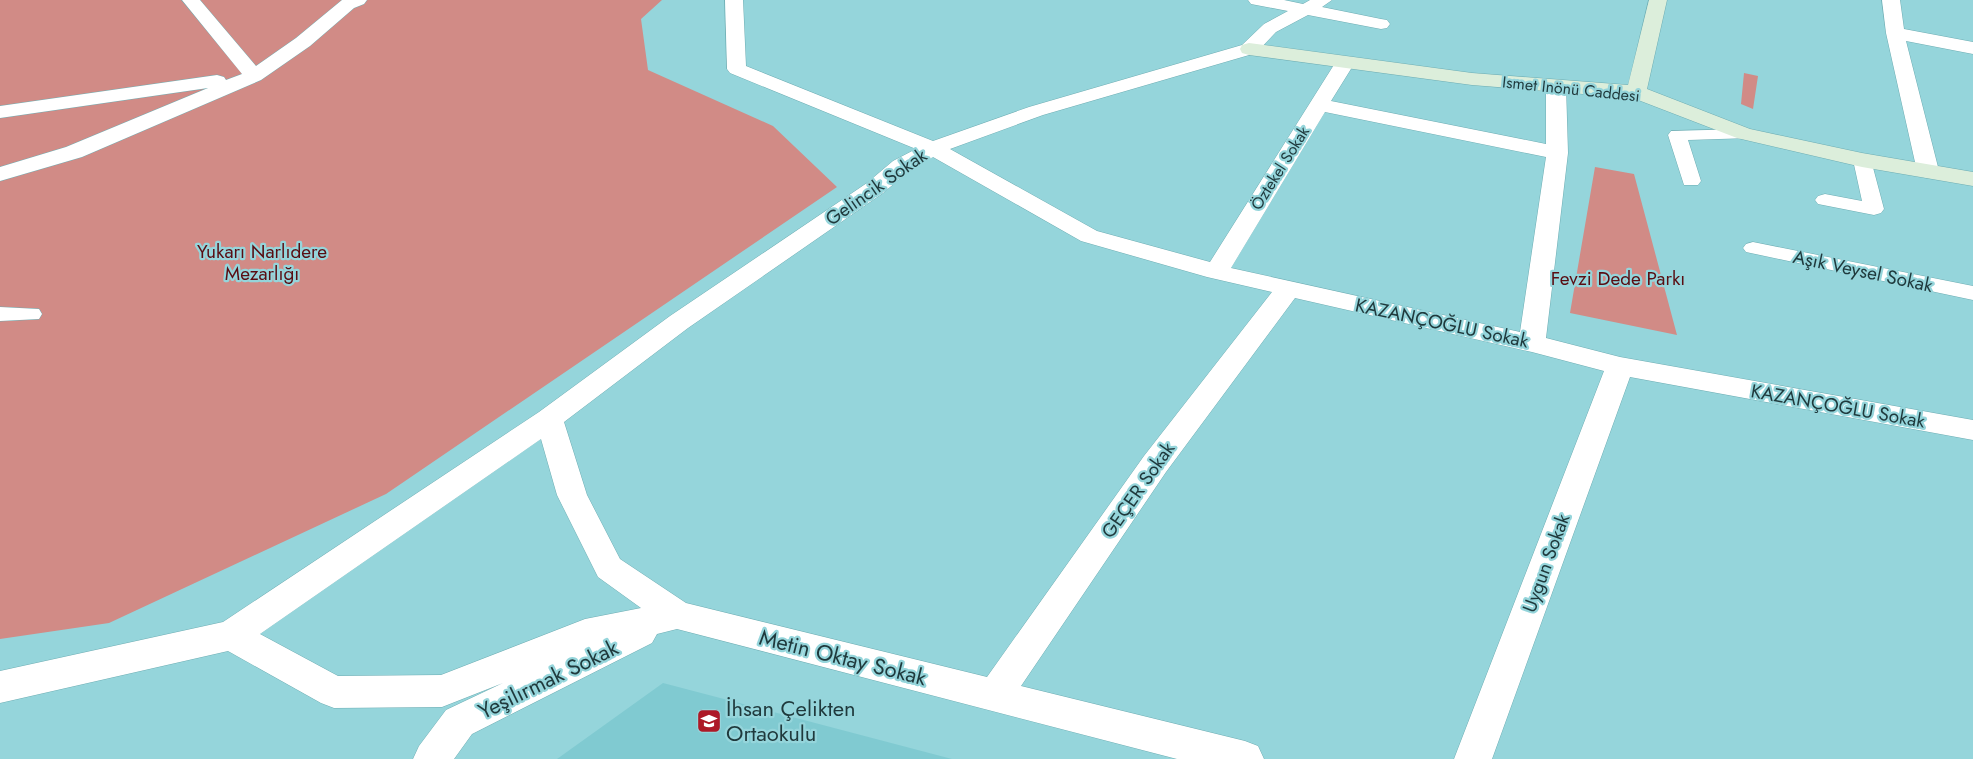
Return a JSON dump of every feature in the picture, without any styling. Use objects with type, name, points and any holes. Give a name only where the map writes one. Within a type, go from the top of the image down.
[{"type":"street","points":[[191,0],[254,76]]},
{"type":"street","points":[[0,174],[74,152],[254,76],[303,42],[348,4],[358,0]]},
{"type":"street","name":"KAZANÇOĞLU Sokak","points":[[734,0],[737,69],[933,148],[1089,236],[1216,272],[1532,343],[1620,366],[1973,430]]},
{"type":"street","points":[[1257,0],[1316,5],[1381,24]]},
{"type":"street","points":[[1636,92],[1658,0]]},
{"type":"street","points":[[1891,0],[1896,34],[1928,171]]},
{"type":"street","points":[[1249,49],[1270,28],[1316,5]]},
{"type":"street","points":[[1896,34],[1973,48]]},
{"type":"street","name":"Gelincik Sokak","points":[[232,635],[549,419],[679,322],[875,188],[901,166],[933,148],[1036,111],[1196,62],[1249,49]]},
{"type":"street","name":"Ismet Inönü Caddesi","points":[[1249,49],[1344,64],[1472,79],[1636,92],[1744,134],[1862,160],[1973,179]]},
{"type":"street","name":"Öztekel Sokak","points":[[1216,272],[1344,64]]},
{"type":"street","points":[[0,112],[254,76]]},
{"type":"street","points":[[1532,343],[1557,153],[1556,86]]},
{"type":"street","points":[[1320,105],[1557,153]]},
{"type":"street","name":"GEÇER Sokak","points":[[994,696],[1155,464],[1288,289]]},
{"type":"street","name":"Uygun Sokak","points":[[1473,759],[1620,366]]},
{"type":"street","name":"Metin Oktay Sokak","points":[[549,419],[572,495],[609,568],[677,614],[1245,759]]},
{"type":"street","points":[[0,686],[232,635],[334,692],[442,691],[585,634],[677,614]]},
{"type":"street","name":"Yeşilırmak Sokak","points":[[432,759],[459,722],[677,614]]},
{"type":"lane","points":[[1691,181],[1677,135],[1744,134]]},
{"type":"lane","points":[[1825,200],[1874,209],[1862,160]]},
{"type":"lane","name":"Aşık Veysel Sokak","points":[[1754,248],[1973,293]]},
{"type":"lane","points":[[0,314],[31,314]]},
{"type":"shaded area","name":"İhsan Çelikten Ortaokulu","points":[[663,683],[952,759],[557,759]]},
{"type":"green space","name":"Yukarı Narlıdere Mezarlığı","points":[[0,0],[662,0],[641,19],[648,70],[773,126],[837,187],[386,494],[109,623],[0,639]]},
{"type":"green space","points":[[1744,73],[1758,76],[1753,109],[1741,104]]},
{"type":"green space","name":"Fevzi Dede Parkı","points":[[1595,167],[1634,174],[1677,335],[1570,313]]},
{"type":"place","name":"İhsan Çelikten Ortaokulu","points":[[709,721]]}]
